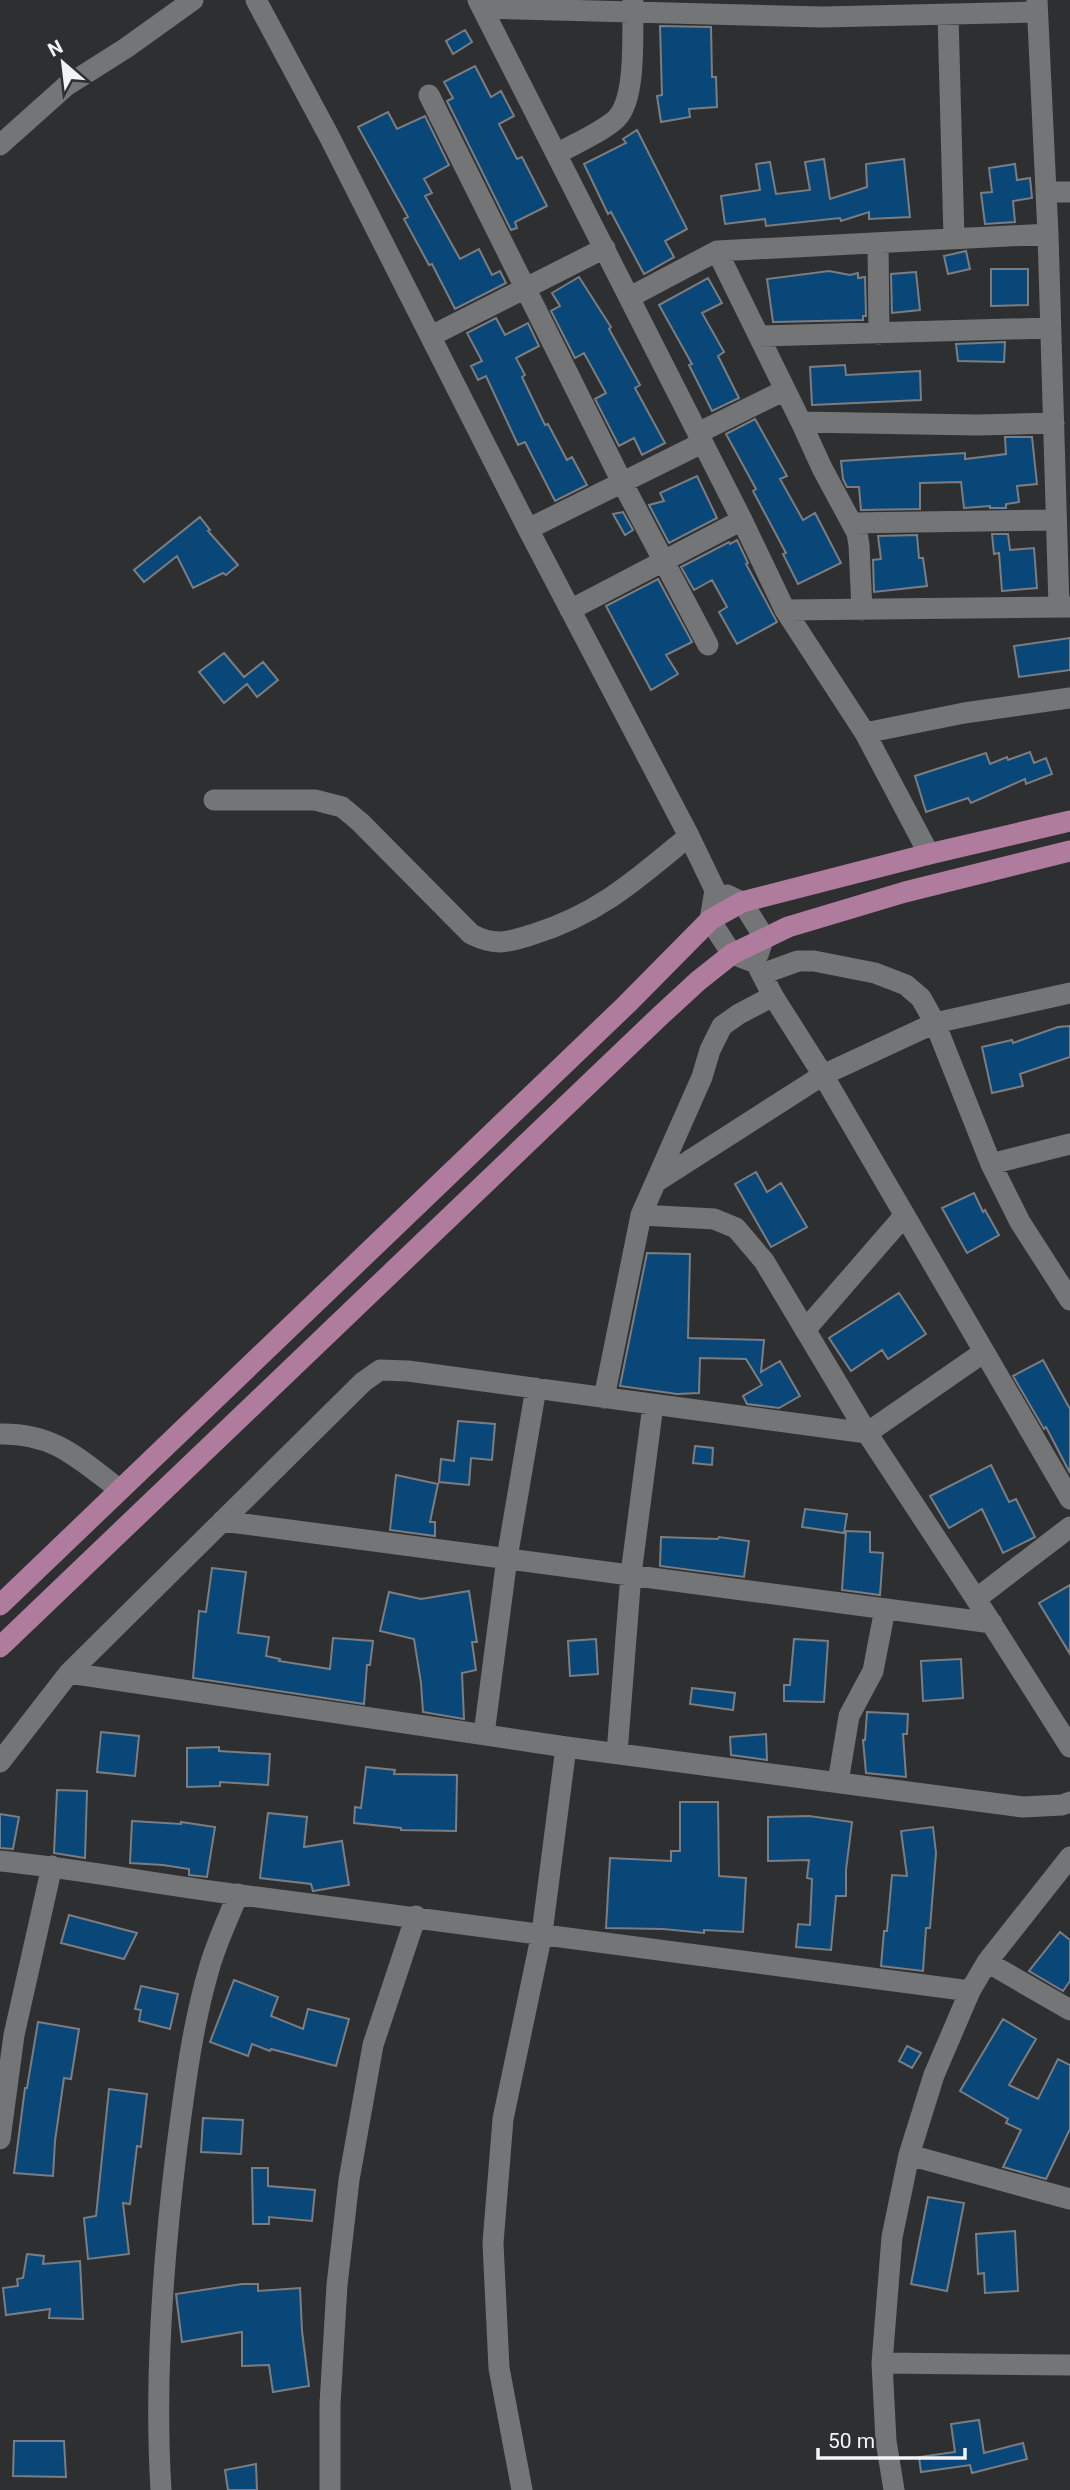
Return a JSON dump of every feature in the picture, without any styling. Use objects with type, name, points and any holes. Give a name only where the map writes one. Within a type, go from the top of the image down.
[{"type":"main road","points":[[0,1605],[627,1004],[710,920],[742,902],[1070,821]]},
{"type":"main road","points":[[0,1647],[660,1016],[732,954],[788,928],[905,892],[1070,851]]},
{"type":"street","points":[[0,145],[66,86],[127,48],[193,0]]},
{"type":"street","points":[[256,0],[330,136],[528,529],[689,836],[715,890],[710,920],[732,954],[759,969],[1070,1499]]},
{"type":"street","points":[[785,610],[1064,607],[1056,520],[1054,423],[1061,395],[1049,328],[1048,234],[1037,6],[948,15],[823,9],[480,4],[630,297],[785,610],[865,733],[929,854]]},
{"type":"street","points":[[557,154],[616,120],[625,107],[630,91],[632,7]]},
{"type":"street","points":[[948,15],[954,239]]},
{"type":"street","points":[[429,95],[622,482],[708,645]]},
{"type":"street","points":[[1046,192],[1070,192]]},
{"type":"street","points":[[630,297],[717,251],[1048,234]]},
{"type":"street","points":[[878,243],[879,334]]},
{"type":"street","points":[[430,336],[605,248]]},
{"type":"street","points":[[717,251],[822,468],[852,523],[859,545],[862,610]]},
{"type":"street","points":[[759,336],[1049,328]]},
{"type":"street","points":[[528,529],[622,482],[785,390]]},
{"type":"street","points":[[801,422],[977,425],[1054,423]]},
{"type":"street","points":[[570,610],[742,520]]},
{"type":"street","points":[[852,523],[1056,520]]},
{"type":"street","points":[[865,733],[964,713],[1070,698]]},
{"type":"street","points":[[214,800],[315,800],[342,807],[471,934],[500,943],[566,923],[599,906],[638,879],[689,836]]},
{"type":"street","points":[[715,890],[742,902],[764,937],[759,969]]},
{"type":"street","points":[[759,969],[798,961],[814,961],[875,973],[906,985],[921,998],[935,1023],[991,1164],[1020,1222],[1070,1300]]},
{"type":"street","points":[[656,1182],[823,1075],[935,1023],[1070,993]]},
{"type":"street","points":[[604,1398],[641,1215],[702,1077],[710,1050],[722,1026],[773,996]]},
{"type":"street","points":[[991,1164],[1070,1144]]},
{"type":"street","points":[[641,1215],[714,1219],[736,1228],[764,1261],[867,1433],[1070,1747]]},
{"type":"street","points":[[805,1330],[904,1216]]},
{"type":"street","points":[[0,1762],[69,1673],[363,1382],[380,1370],[408,1371],[867,1433],[984,1352]]},
{"type":"street","points":[[484,1734],[507,1558],[536,1388]]},
{"type":"street","points":[[617,1753],[631,1574],[653,1405]]},
{"type":"street","points":[[0,1434],[32,1435],[58,1444],[120,1490]]},
{"type":"street","points":[[222,1521],[992,1623]]},
{"type":"street","points":[[976,1599],[1070,1527]]},
{"type":"street","points":[[838,1782],[849,1716],[873,1671],[885,1609]]},
{"type":"street","points":[[69,1673],[566,1747],[1023,1807],[1062,1805],[1070,1802]]},
{"type":"street","points":[[522,2490],[499,2368],[494,2243],[503,2119],[542,1933],[566,1747]]},
{"type":"street","points":[[894,2490],[886,2441],[882,2363],[892,2237],[909,2155],[934,2075],[970,1991],[987,1962],[1070,1857]]},
{"type":"street","points":[[0,1861],[970,1991]]},
{"type":"street","points":[[0,2139],[14,2035],[52,1866]]},
{"type":"street","points":[[161,2490],[161,2304],[191,2039],[209,1966],[238,1894]]},
{"type":"street","points":[[330,2490],[331,2378],[337,2285],[349,2180],[373,2045],[416,1916]]},
{"type":"street","points":[[987,1962],[1070,2010]]},
{"type":"street","points":[[909,2155],[1070,2199]]},
{"type":"street","points":[[882,2363],[1070,2365]]},
{"type":"building","points":[[660,26],[711,27],[712,77],[716,77],[717,107],[689,109],[690,117],[661,122],[657,96],[662,95]]},
{"type":"building","points":[[465,30],[472,42],[453,54],[446,41]]},
{"type":"building","points":[[475,66],[491,97],[501,91],[514,116],[499,124],[517,159],[522,157],[547,206],[515,222],[517,228],[511,230],[447,101],[453,98],[444,82]]},
{"type":"building","points":[[388,112],[397,129],[425,116],[449,165],[424,179],[432,193],[425,196],[460,259],[479,249],[492,275],[500,271],[506,283],[455,309],[432,264],[429,265],[404,219],[408,217],[358,127]]},
{"type":"building","points":[[637,130],[687,229],[665,241],[674,257],[644,274],[611,212],[608,214],[584,164],[626,143],[623,139]]},
{"type":"building","points":[[824,159],[830,199],[867,187],[866,164],[904,159],[910,217],[869,219],[869,212],[841,221],[840,218],[766,226],[765,219],[725,224],[721,196],[760,190],[756,164],[770,162],[776,194],[810,190],[805,162]]},
{"type":"building","points":[[1015,164],[1017,180],[1030,178],[1032,198],[1013,201],[1015,222],[985,224],[981,193],[992,192],[989,168]]},
{"type":"building","points":[[966,251],[970,269],[948,274],[944,256]]},
{"type":"building","points":[[991,269],[1028,269],[1028,305],[991,306]]},
{"type":"building","points":[[829,271],[850,275],[858,273],[858,278],[865,277],[866,316],[863,316],[863,320],[773,322],[767,279]]},
{"type":"building","points":[[916,272],[920,310],[892,313],[891,274]]},
{"type":"building","points":[[579,277],[611,327],[609,329],[640,385],[635,388],[665,443],[642,455],[634,438],[619,446],[595,399],[606,393],[584,353],[575,358],[551,311],[560,306],[552,293]]},
{"type":"building","points":[[708,278],[722,303],[702,313],[724,352],[718,356],[739,398],[712,411],[689,365],[692,364],[659,305]]},
{"type":"building","points":[[496,318],[505,335],[528,323],[539,346],[516,358],[525,375],[522,377],[545,425],[548,424],[567,460],[572,457],[587,485],[555,501],[525,442],[518,445],[486,376],[478,380],[471,366],[482,361],[467,333]]},
{"type":"building","points":[[1005,342],[1004,362],[958,361],[956,344]]},
{"type":"building","points":[[845,365],[846,375],[920,371],[921,400],[812,405],[810,367]]},
{"type":"building","points":[[755,419],[787,476],[780,479],[803,520],[815,513],[841,563],[798,584],[783,554],[786,553],[753,491],[756,489],[726,434]]},
{"type":"building","points":[[1005,437],[1032,437],[1037,484],[1017,486],[1019,502],[1006,504],[1006,508],[964,508],[961,482],[920,483],[920,509],[861,510],[859,487],[847,487],[843,479],[841,461],[965,453],[965,459],[1006,454]]},
{"type":"building","points":[[697,476],[717,518],[669,543],[649,505],[664,501],[660,493]]},
{"type":"building","points":[[623,512],[633,530],[625,535],[613,514]]},
{"type":"building","points":[[200,517],[210,530],[208,531],[238,565],[226,575],[223,573],[193,588],[177,556],[144,582],[134,570]]},
{"type":"building","points":[[992,534],[1008,534],[1010,550],[1034,548],[1037,588],[1002,591],[999,553],[994,554]]},
{"type":"building","points":[[917,535],[919,558],[923,558],[927,586],[874,592],[873,560],[881,559],[878,536]]},
{"type":"building","points":[[737,540],[748,563],[746,564],[777,622],[737,644],[719,612],[727,607],[712,580],[694,590],[681,567]]},
{"type":"building","points":[[658,579],[692,642],[666,655],[678,674],[651,690],[606,606]]},
{"type":"building","points":[[1070,638],[1070,670],[1019,677],[1014,646]]},
{"type":"building","points":[[224,653],[244,677],[263,662],[278,680],[257,697],[247,684],[224,703],[199,672]]},
{"type":"building","points":[[1030,752],[1034,763],[1046,758],[1052,774],[1026,784],[1025,779],[971,803],[968,798],[926,812],[915,776],[986,753],[990,764]]},
{"type":"building","points":[[1070,1026],[1070,1057],[1020,1074],[1023,1086],[992,1093],[982,1047],[1012,1040],[1013,1043],[1058,1027]]},
{"type":"building","points":[[756,1172],[767,1192],[781,1183],[807,1227],[771,1247],[735,1184]]},
{"type":"building","points":[[974,1193],[999,1235],[967,1253],[942,1208]]},
{"type":"building","points":[[647,1253],[690,1254],[688,1338],[764,1340],[761,1372],[780,1361],[800,1396],[779,1408],[747,1404],[743,1396],[762,1385],[746,1359],[700,1358],[699,1393],[677,1394],[620,1386]]},
{"type":"building","points":[[899,1293],[926,1334],[888,1359],[882,1350],[851,1371],[829,1338]]},
{"type":"building","points":[[1043,1360],[1070,1409],[1070,1473],[1046,1427],[1044,1429],[1013,1376]]},
{"type":"building","points":[[458,1421],[495,1424],[492,1460],[471,1458],[469,1485],[439,1482],[441,1459],[454,1461]]},
{"type":"building","points":[[695,1446],[713,1448],[712,1465],[693,1463]]},
{"type":"building","points":[[991,1465],[1009,1502],[1016,1499],[1035,1537],[1003,1553],[982,1509],[949,1528],[930,1496]]},
{"type":"building","points":[[396,1475],[438,1484],[430,1522],[435,1522],[435,1536],[390,1530]]},
{"type":"building","points":[[805,1509],[847,1514],[844,1533],[802,1527]]},
{"type":"building","points":[[846,1531],[870,1532],[870,1552],[883,1553],[880,1595],[842,1590]]},
{"type":"building","points":[[661,1537],[719,1537],[749,1541],[744,1577],[660,1566]]},
{"type":"building","points":[[212,1568],[246,1572],[238,1633],[269,1637],[266,1656],[280,1659],[279,1661],[330,1669],[333,1638],[373,1641],[370,1665],[367,1665],[364,1704],[193,1678],[199,1611],[206,1612]]},
{"type":"building","points":[[1070,1585],[1070,1654],[1039,1603]]},
{"type":"building","points":[[469,1591],[477,1642],[472,1642],[476,1670],[462,1673],[464,1719],[423,1712],[414,1639],[380,1631],[389,1592],[421,1599]]},
{"type":"building","points":[[596,1639],[598,1674],[570,1676],[568,1641]]},
{"type":"building","points":[[794,1639],[828,1641],[824,1702],[784,1701],[784,1685],[790,1685]]},
{"type":"building","points":[[961,1659],[963,1698],[923,1701],[921,1661]]},
{"type":"building","points":[[692,1688],[735,1693],[733,1710],[690,1704]]},
{"type":"building","points":[[867,1712],[908,1714],[907,1734],[903,1734],[906,1777],[866,1773],[863,1740]]},
{"type":"building","points":[[101,1732],[139,1736],[135,1776],[97,1772]]},
{"type":"building","points":[[766,1734],[767,1760],[731,1755],[730,1737]]},
{"type":"building","points":[[219,1747],[219,1751],[270,1754],[268,1785],[220,1782],[220,1786],[187,1787],[187,1748]]},
{"type":"building","points":[[366,1767],[395,1770],[394,1774],[457,1775],[456,1831],[401,1830],[354,1823],[355,1807],[361,1808]]},
{"type":"building","points":[[57,1790],[87,1791],[85,1858],[54,1853]]},
{"type":"building","points":[[680,1802],[718,1802],[719,1876],[746,1878],[743,1932],[704,1930],[704,1933],[606,1928],[610,1858],[671,1861],[671,1851],[680,1851]]},
{"type":"building","points":[[268,1813],[307,1817],[304,1847],[342,1841],[349,1885],[313,1891],[311,1884],[260,1878]]},
{"type":"building","points":[[0,1814],[19,1817],[13,1849],[0,1848]]},
{"type":"building","points":[[809,1816],[852,1822],[846,1870],[846,1896],[836,1896],[831,1950],[796,1947],[798,1924],[810,1925],[812,1879],[807,1878],[809,1860],[768,1861],[768,1817]]},
{"type":"building","points":[[132,1821],[181,1822],[215,1827],[207,1877],[189,1875],[189,1869],[130,1863]]},
{"type":"building","points":[[933,1827],[936,1853],[930,1928],[926,1928],[923,1971],[881,1966],[892,1875],[907,1876],[901,1831]]},
{"type":"building","points":[[69,1915],[137,1933],[124,1959],[61,1943]]},
{"type":"building","points":[[1060,1932],[1070,1940],[1070,1981],[1063,1991],[1029,1971]]},
{"type":"building","points":[[234,1980],[278,1997],[271,2016],[303,2029],[308,2009],[349,2019],[336,2066],[271,2049],[270,2051],[252,2044],[248,2056],[210,2042]]},
{"type":"building","points":[[141,1986],[178,1994],[170,2029],[139,2021],[141,2010],[135,2009]]},
{"type":"building","points":[[1003,2019],[1036,2039],[1009,2085],[1038,2099],[1058,2059],[1070,2065],[1070,2129],[1046,2179],[1003,2167],[1021,2130],[1006,2123],[1008,2119],[960,2091]]},
{"type":"building","points":[[38,2022],[79,2029],[71,2079],[64,2078],[53,2176],[14,2173],[25,2088]]},
{"type":"building","points":[[907,2046],[921,2053],[912,2068],[899,2061]]},
{"type":"building","points":[[109,2089],[147,2094],[141,2147],[137,2146],[130,2204],[123,2203],[129,2254],[88,2259],[84,2218],[96,2216]]},
{"type":"building","points":[[203,2118],[243,2120],[241,2154],[201,2152]]},
{"type":"building","points":[[252,2168],[268,2168],[268,2186],[315,2190],[312,2221],[269,2217],[269,2224],[253,2224]]},
{"type":"building","points":[[928,2197],[964,2203],[947,2291],[911,2284]]},
{"type":"building","points":[[1015,2231],[1018,2291],[985,2293],[984,2273],[978,2274],[976,2234]]},
{"type":"building","points":[[27,2254],[44,2256],[43,2264],[80,2261],[83,2319],[49,2318],[50,2309],[6,2315],[3,2288],[18,2286],[17,2279],[23,2278]]},
{"type":"building","points":[[258,2284],[258,2291],[300,2288],[309,2386],[273,2392],[269,2365],[242,2366],[242,2332],[182,2342],[176,2294]]},
{"type":"building","points":[[979,2420],[984,2453],[1023,2443],[1027,2459],[972,2473],[970,2465],[921,2472],[919,2457],[955,2452],[951,2424]]},
{"type":"building","points":[[14,2441],[64,2441],[66,2477],[13,2476]]},
{"type":"building","points":[[256,2464],[257,2490],[228,2490],[225,2470]]}]
